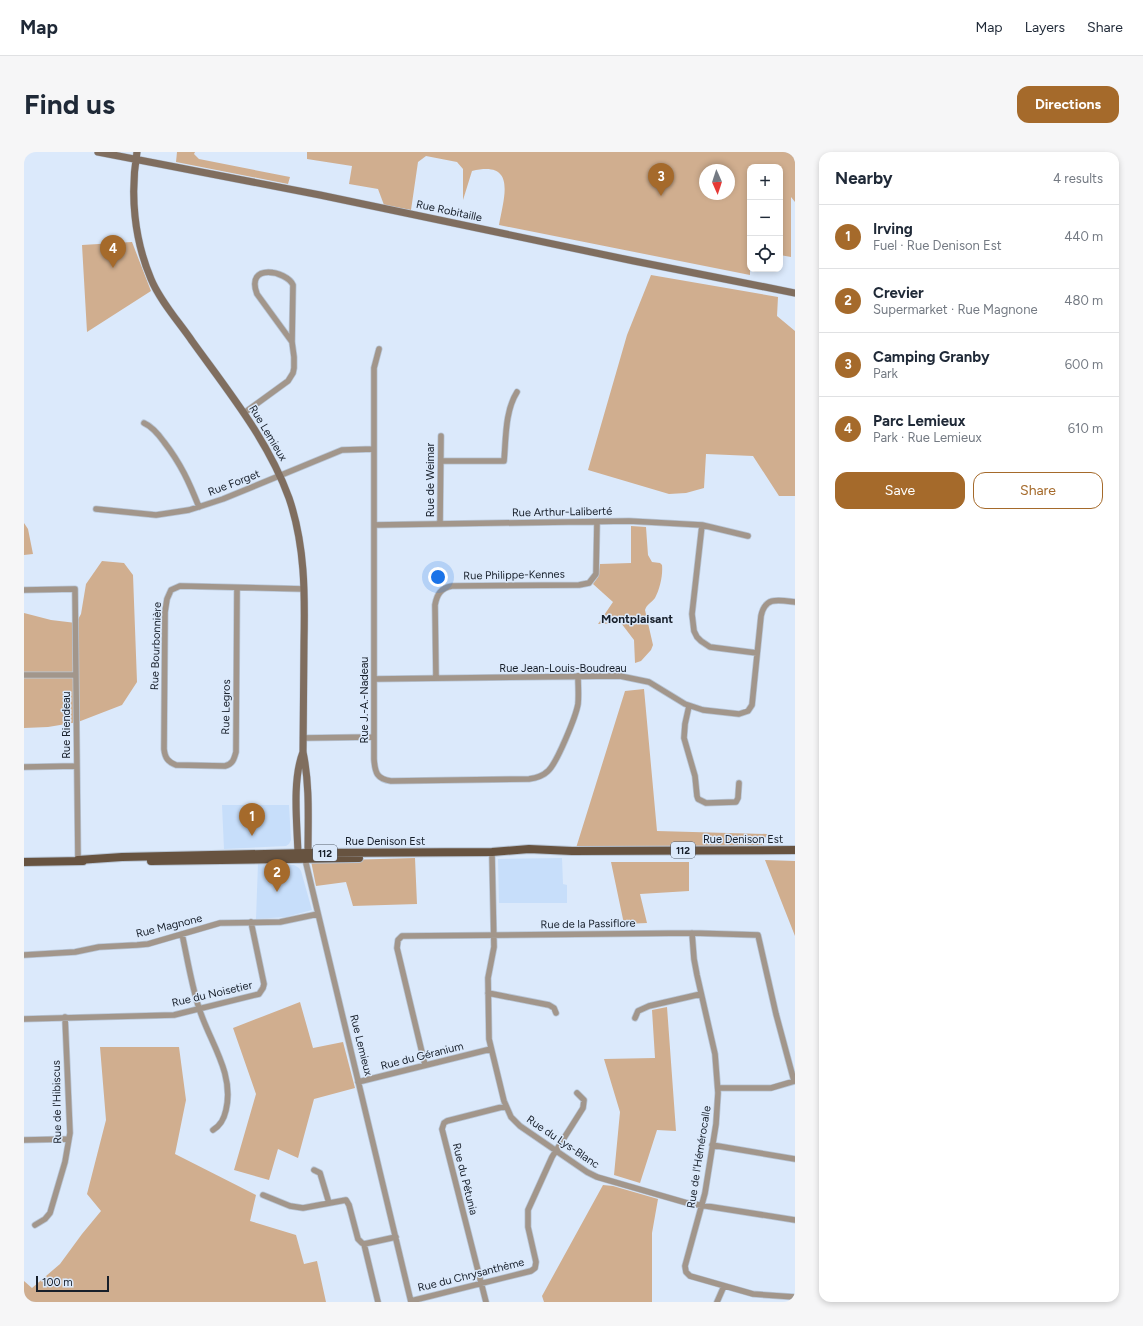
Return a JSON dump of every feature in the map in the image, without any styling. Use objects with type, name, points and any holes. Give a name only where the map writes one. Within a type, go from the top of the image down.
[{"type":"main road","name":"Rue Denison Est","points":[[78,860],[122,862],[529,850],[795,850]]},
{"type":"main road","name":"Rue Denison Est","points":[[24,862],[78,860],[122,856],[298,853],[307,856],[492,855],[572,850]]},
{"type":"street","name":"Rue Robitaille","points":[[98,152],[320,195],[795,293]]},
{"type":"street","name":"Rue Lemieux","points":[[137,152],[134,174],[134,208],[139,241],[151,280],[169,309],[259,436],[280,476],[297,524],[303,560],[304,589],[303,752],[306,774],[307,856],[318,914],[411,1302]]},
{"type":"street","points":[[244,414],[288,381],[292,377],[294,368],[292,342],[294,291],[291,280],[278,274],[265,272],[260,273],[256,276],[254,281],[257,294],[292,342]]},
{"type":"street","name":"Rue J.-A.-Nadeau","points":[[379,349],[375,364],[374,770],[379,777],[387,780],[538,778],[549,771],[556,761],[578,702],[578,676]]},
{"type":"street","points":[[441,461],[504,461],[510,410],[512,400],[517,392]]},
{"type":"street","points":[[144,424],[148,425],[157,433],[179,462],[199,507]]},
{"type":"street","name":"Rue de Weimar","points":[[440,524],[441,436]]},
{"type":"street","name":"Rue Forget","points":[[96,509],[156,515],[199,507],[223,499],[342,450],[374,449]]},
{"type":"street","name":"Rue Philippe-Kennes","points":[[436,678],[436,605],[437,595],[440,591],[452,586],[580,585],[589,583],[596,574],[596,522]]},
{"type":"street","name":"Rue Arthur-Laliberté","points":[[374,525],[661,522],[702,525],[748,536]]},
{"type":"street","points":[[702,525],[692,614],[694,631],[701,641],[710,647],[757,653]]},
{"type":"street","name":"Rue Bourbonnière","points":[[172,763],[166,758],[164,749],[165,612],[171,590],[180,586],[304,589]]},
{"type":"street","name":"Rue Legros","points":[[172,763],[176,765],[225,766],[231,764],[234,758],[237,588]]},
{"type":"street","name":"Rue Riendeau","points":[[24,590],[75,589],[78,860]]},
{"type":"street","name":"Rue Jean-Louis-Boudreau","points":[[374,679],[614,676],[642,680],[654,685],[689,706],[703,710],[743,714],[748,711],[752,705],[761,616],[766,604],[774,600],[795,602]]},
{"type":"street","points":[[24,675],[76,675]]},
{"type":"street","points":[[689,706],[684,738],[695,776],[698,800],[709,804],[736,802],[740,783]]},
{"type":"street","points":[[303,738],[374,737]]},
{"type":"street","name":"Rue Lemieux","points":[[298,853],[296,809],[299,763],[303,752]]},
{"type":"street","points":[[24,766],[76,766]]},
{"type":"street","name":"Rue du Lys-Blanc","points":[[492,855],[494,935],[488,978],[489,1039],[506,1106],[511,1117],[520,1126],[586,1172],[597,1177],[687,1203],[795,1220]]},
{"type":"street","name":"Rue Magnone","points":[[24,955],[75,952],[99,946],[148,944],[220,923],[285,921],[318,914]]},
{"type":"street","name":"Rue du Noisetier","points":[[24,1019],[174,1015],[255,996],[262,992],[264,984],[251,922]]},
{"type":"street","name":"Rue de la Passiflore","points":[[425,1065],[397,948],[398,940],[402,936],[692,933],[758,935],[776,1014],[794,1081]]},
{"type":"street","name":"Rue de l'Hémérocalle","points":[[692,933],[694,959],[715,1054],[718,1088],[716,1124],[703,1205],[685,1266],[686,1272],[690,1276],[753,1294],[795,1296]]},
{"type":"street","points":[[182,934],[199,1009],[224,1071],[228,1086],[228,1100],[225,1115],[221,1124],[213,1130]]},
{"type":"street","points":[[488,994],[544,1004],[554,1008],[556,1013]]},
{"type":"street","points":[[635,1018],[638,1011],[649,1006],[701,994]]},
{"type":"street","name":"Rue de l'Hibiscus","points":[[35,1225],[45,1219],[50,1213],[65,1162],[69,1139],[70,1122],[65,1017]]},
{"type":"street","name":"Rue du Géranium","points":[[358,1082],[491,1049]]},
{"type":"street","points":[[718,1088],[771,1088],[794,1081]]},
{"type":"street","name":"Rue du Chrysanthème","points":[[411,1302],[531,1271],[535,1268],[536,1262],[528,1227],[528,1210],[547,1165],[583,1108],[584,1100],[577,1092]]},
{"type":"street","name":"Rue du Pétunia","points":[[486,1302],[443,1132],[443,1125],[450,1120],[506,1106]]},
{"type":"street","points":[[24,1140],[69,1139]]},
{"type":"street","points":[[712,1146],[795,1159]]},
{"type":"street","points":[[314,1170],[320,1174],[329,1203]]},
{"type":"street","points":[[263,1195],[283,1204],[303,1208],[344,1200],[348,1202],[358,1239],[364,1244],[378,1302]]},
{"type":"street","points":[[364,1244],[396,1237]]},
{"type":"street","points":[[717,1302],[724,1286]]},
{"type":"shaded area","points":[[177,152],[195,152],[194,154],[199,159],[290,177],[288,184],[176,162]]},
{"type":"shaded area","points":[[307,152],[795,152],[795,202],[791,197],[791,257],[783,256],[783,164],[747,164],[747,272],[750,272],[750,275],[499,225],[505,193],[502,176],[496,171],[486,169],[472,171],[463,200],[463,169],[457,162],[426,156],[418,162],[411,210],[384,205],[378,189],[349,184],[352,166],[307,159]]},
{"type":"shaded area","points":[[132,242],[151,291],[87,332],[82,245]]},
{"type":"shaded area","points":[[651,275],[778,297],[777,316],[795,331],[795,496],[779,496],[753,456],[706,454],[704,488],[686,493],[669,494],[588,470],[627,335]]},
{"type":"shaded area","points":[[24,523],[28,529],[33,554],[24,555]]},
{"type":"shaded area","points":[[631,526],[646,527],[648,555],[652,562],[660,563],[662,565],[661,582],[657,594],[645,610],[653,645],[651,650],[641,661],[635,663],[634,640],[621,623],[598,624],[613,602],[593,584],[598,577],[600,564],[631,563]]},
{"type":"shaded area","points":[[102,561],[124,563],[133,575],[137,682],[122,705],[78,722],[48,727],[24,728],[24,613],[51,620],[76,623],[81,614],[86,584]]},
{"type":"shaded area","points":[[644,689],[657,831],[767,834],[762,845],[529,849],[576,848],[625,691]]},
{"type":"shaded area","points":[[222,805],[289,805],[291,840],[289,844],[286,846],[224,849]]},
{"type":"shaded area","points":[[415,858],[417,904],[353,906],[346,882],[316,886],[311,861]]},
{"type":"shaded area","points":[[562,858],[563,884],[567,885],[567,903],[499,903],[498,859]]},
{"type":"shaded area","points":[[765,860],[795,861],[795,936]]},
{"type":"shaded area","points":[[611,862],[689,862],[689,891],[640,894],[647,923],[624,924]]},
{"type":"shaded area","points":[[258,863],[294,865],[299,868],[312,910],[286,917],[256,919]]},
{"type":"shaded area","points":[[300,1002],[313,1048],[343,1042],[355,1088],[314,1099],[298,1158],[278,1149],[269,1180],[234,1170],[256,1094],[233,1028]]},
{"type":"shaded area","points":[[667,1007],[676,1131],[657,1130],[640,1183],[614,1175],[620,1112],[604,1059],[655,1058],[652,1010]]},
{"type":"shaded area","points":[[100,1047],[179,1047],[186,1100],[175,1154],[256,1195],[250,1221],[296,1235],[304,1264],[317,1261],[326,1302],[24,1302],[24,1281],[32,1288],[60,1264],[101,1211],[87,1194],[106,1120]]},
{"type":"shaded area","points":[[603,1185],[613,1186],[658,1199],[652,1233],[652,1302],[544,1302],[542,1296]]},
{"type":"place","name":"Camping Granby","points":[[661,196]]},
{"type":"place","name":"Parc Lemieux","points":[[113,268]]},
{"type":"place","name":"Irving","points":[[252,836]]},
{"type":"place","name":"Crevier","points":[[277,892]]},
{"type":"district","name":"Montplaisant","points":[[637,619]]}]
